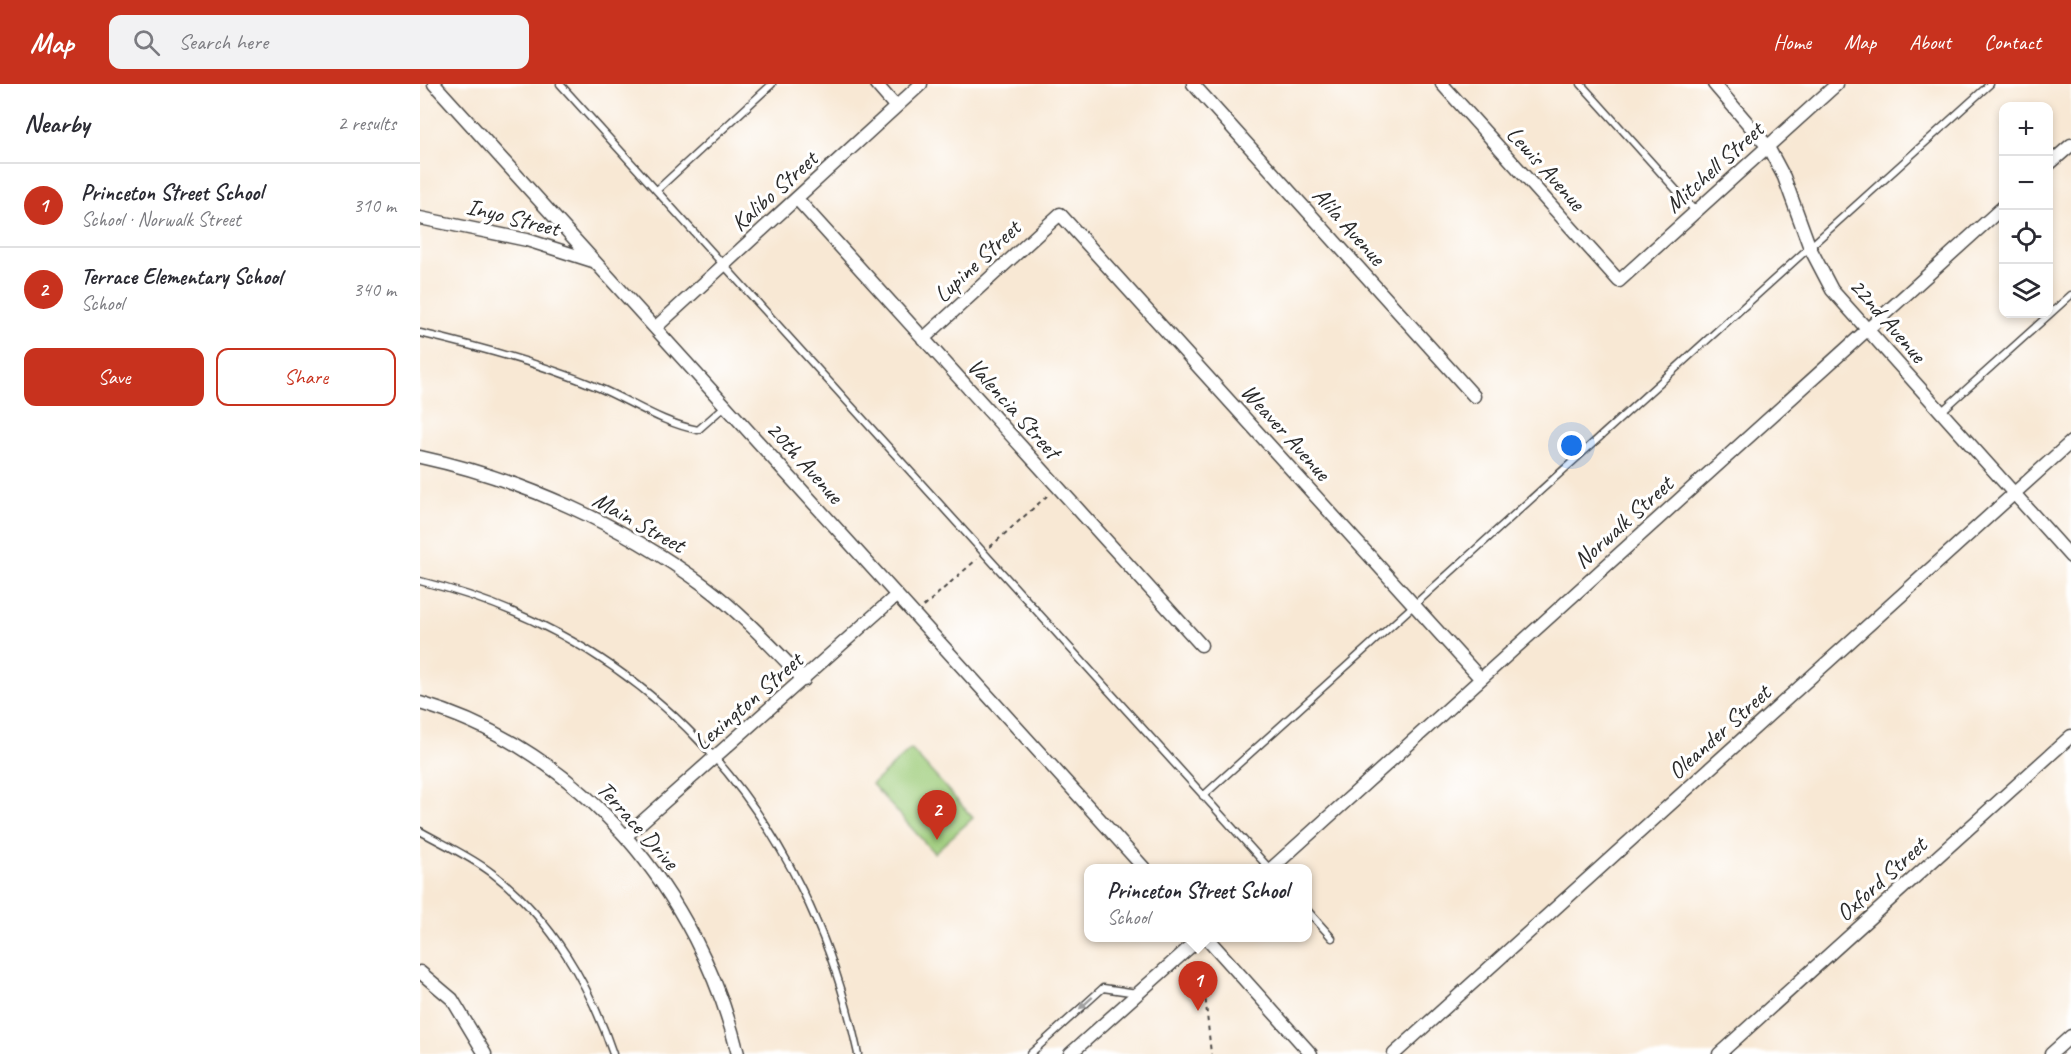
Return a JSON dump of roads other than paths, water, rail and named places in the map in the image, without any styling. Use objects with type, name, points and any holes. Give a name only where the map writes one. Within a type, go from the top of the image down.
[{"type":"street","name":"20th Avenue","points":[[434,84],[1140,864]]},
{"type":"street","points":[[876,84],[896,106]]},
{"type":"street","name":"Kalibo Street","points":[[655,328],[921,84]]},
{"type":"street","name":"Lewis Avenue","points":[[1442,84],[1619,281]]},
{"type":"street","name":"22nd Avenue","points":[[1714,84],[1768,147],[1784,177],[1810,248],[1832,290],[2071,557]]},
{"type":"street","name":"Mitchell Street","points":[[1619,281],[1838,84]]},
{"type":"street","name":"Alila Avenue","points":[[1197,85],[1474,396]]},
{"type":"street","points":[[2053,161],[2071,145]]},
{"type":"street","name":"Valencia Street","points":[[797,199],[1201,645]]},
{"type":"street","name":"Norwalk Street","points":[[1274,864],[2000,210]]},
{"type":"street","name":"Lupine Street","points":[[923,339],[1060,214]]},
{"type":"street","name":"Weaver Avenue","points":[[1060,214],[1481,679]]},
{"type":"street","name":"Inyo Street","points":[[420,218],[527,240],[594,261]]},
{"type":"street","name":"Oleander Street","points":[[1394,1054],[2071,441]]},
{"type":"street","name":"Main Street","points":[[420,457],[460,466],[526,488],[648,547],[706,587],[758,632],[804,680]]},
{"type":"street","name":"Lexington Street","points":[[626,836],[897,595]]},
{"type":"street","name":"Terrace Drive","points":[[420,703],[473,723],[523,749],[585,795],[626,836],[660,878],[688,921],[719,992],[738,1054]]},
{"type":"street","name":"Oxford Street","points":[[1719,1054],[2071,736]]},
{"type":"street","points":[[1070,1054],[1195,942]]},
{"type":"street","points":[[1211,942],[1311,1054]]},
{"type":"street","points":[[420,972],[452,999],[485,1054]]},
{"type":"street","points":[[2051,1054],[2071,1036]]},
{"type":"lane","points":[[560,84],[1266,864]]},
{"type":"lane","points":[[657,190],[771,84]]},
{"type":"lane","points":[[1581,84],[1696,212]]},
{"type":"lane","points":[[1203,796],[1990,84]]},
{"type":"lane","points":[[1941,412],[2071,295]]},
{"type":"lane","points":[[420,333],[491,350],[596,387],[677,426],[698,430],[725,406]]},
{"type":"lane","points":[[420,581],[494,603],[558,633],[615,668],[672,713],[716,757],[767,826],[806,897],[836,967],[858,1054]]},
{"type":"lane","points":[[420,831],[492,873],[541,920],[574,966],[596,1008],[613,1054]]},
{"type":"lane","points":[[1312,916],[1332,938]]},
{"type":"lane","points":[[1030,1054],[1103,988],[1138,993]]},
{"type":"place","name":"Terrace Elementary School","points":[[937,840]]},
{"type":"place","name":"Princeton Street School","points":[[1198,1011]]}]
